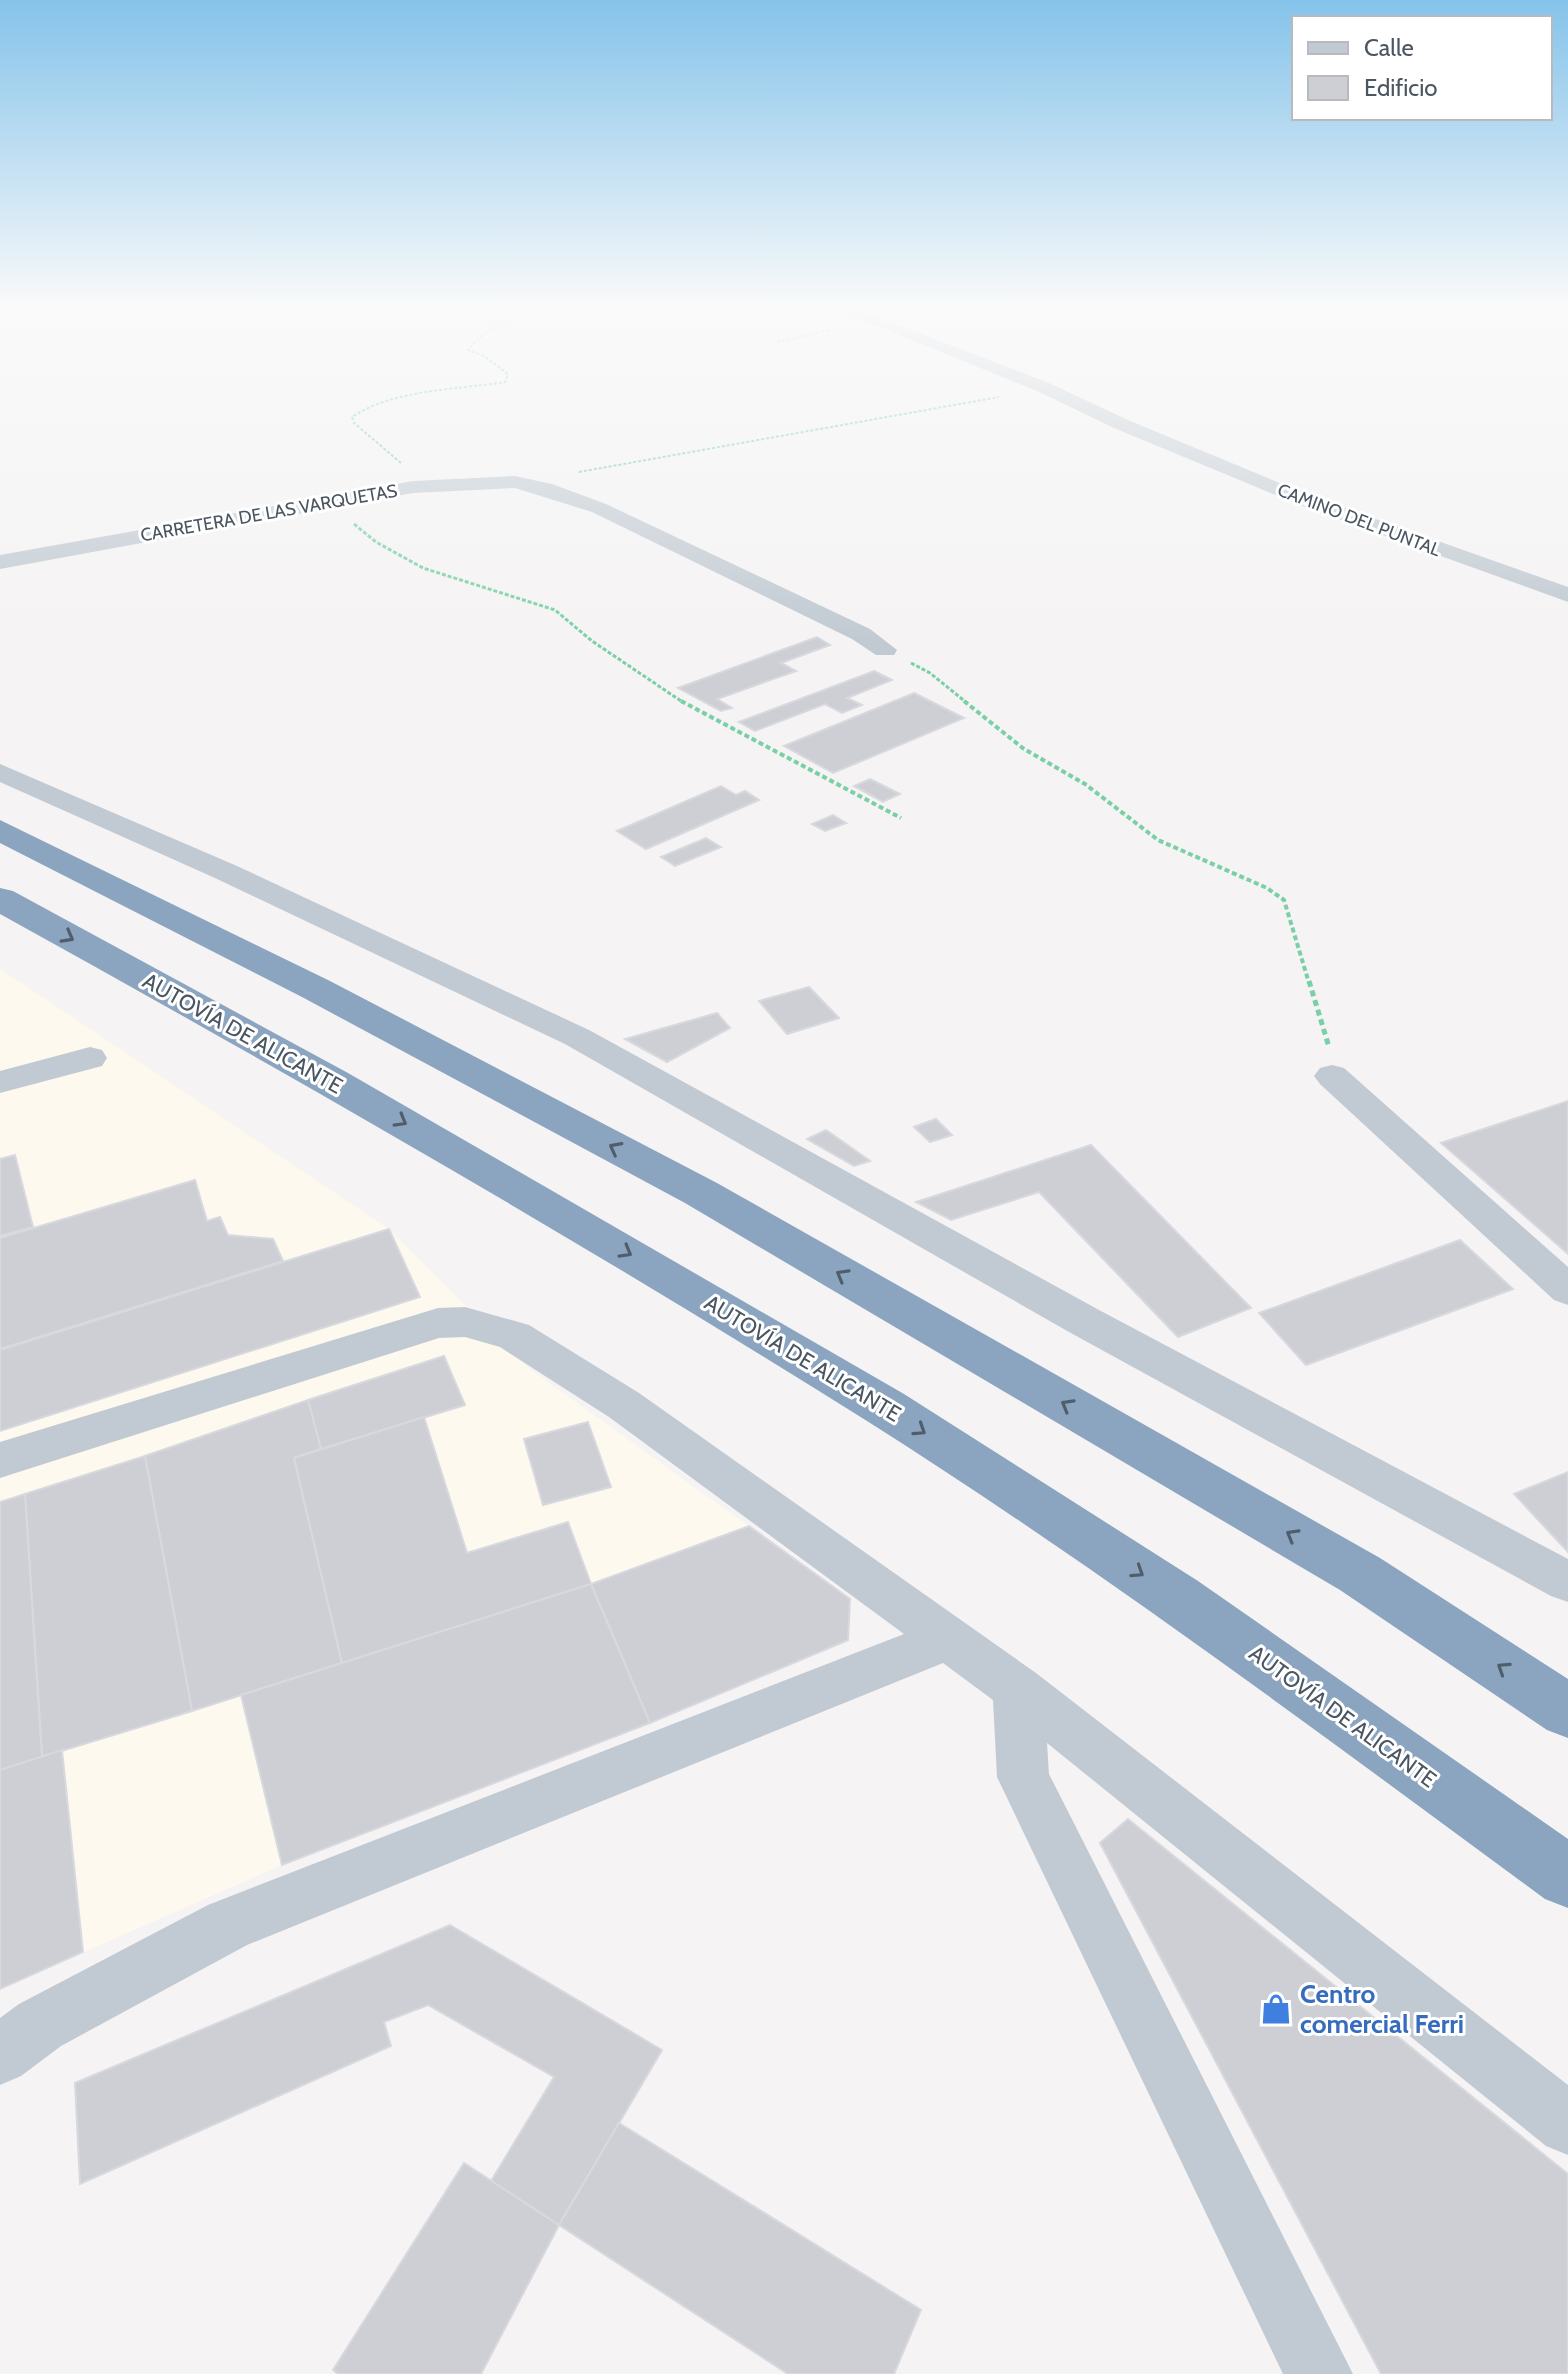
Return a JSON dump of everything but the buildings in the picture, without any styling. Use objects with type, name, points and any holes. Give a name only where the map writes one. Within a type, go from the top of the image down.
[{"type":"highway","points":[[0,830],[316,989],[701,1193],[1360,1574],[1568,1711]]},
{"type":"highway","name":"AUTOVÍA DE ALICANTE","points":[[0,899],[334,1082],[886,1408],[1178,1598],[1568,1877]]},
{"type":"street","name":"CAMINO DEL PUNTAL","points":[[1119,420],[1304,500],[1568,595]]},
{"type":"street","name":"CARRETERA DE LAS VARQUETAS","points":[[0,562],[425,486],[515,482],[565,494],[682,545],[861,634],[885,650]]},
{"type":"street","points":[[0,772],[226,872],[577,1037],[1098,1329],[1568,1582]]},
{"type":"street","points":[[0,1082],[90,1058]]},
{"type":"street","points":[[1332,1076],[1568,1290]]},
{"type":"street","points":[[0,1460],[438,1323],[487,1326],[548,1354],[611,1396],[1018,1689],[1568,2124]]},
{"type":"street","points":[[0,2055],[40,2025],[228,1925],[947,1639]]},
{"type":"street","points":[[1018,1689],[1023,1777],[1319,2374]]},
{"type":"path","points":[[354,420],[370,439],[425,486]]},
{"type":"path","points":[[515,482],[861,420]]},
{"type":"path","points":[[329,502],[376,542],[423,568],[455,576],[493,593],[555,610],[592,641],[696,711],[901,818]]},
{"type":"path","points":[[885,650],[930,673],[1024,749],[1085,784],[1158,840],[1267,888],[1284,900],[1328,1040],[1332,1076]]},
{"type":"shaded area","points":[[0,969],[389,1229],[526,1366],[850,1599],[848,1640],[650,1723],[282,1865],[0,1989]]},
{"type":"place","name":"Centro comercial Ferri","points":[[1276,2009]]}]
